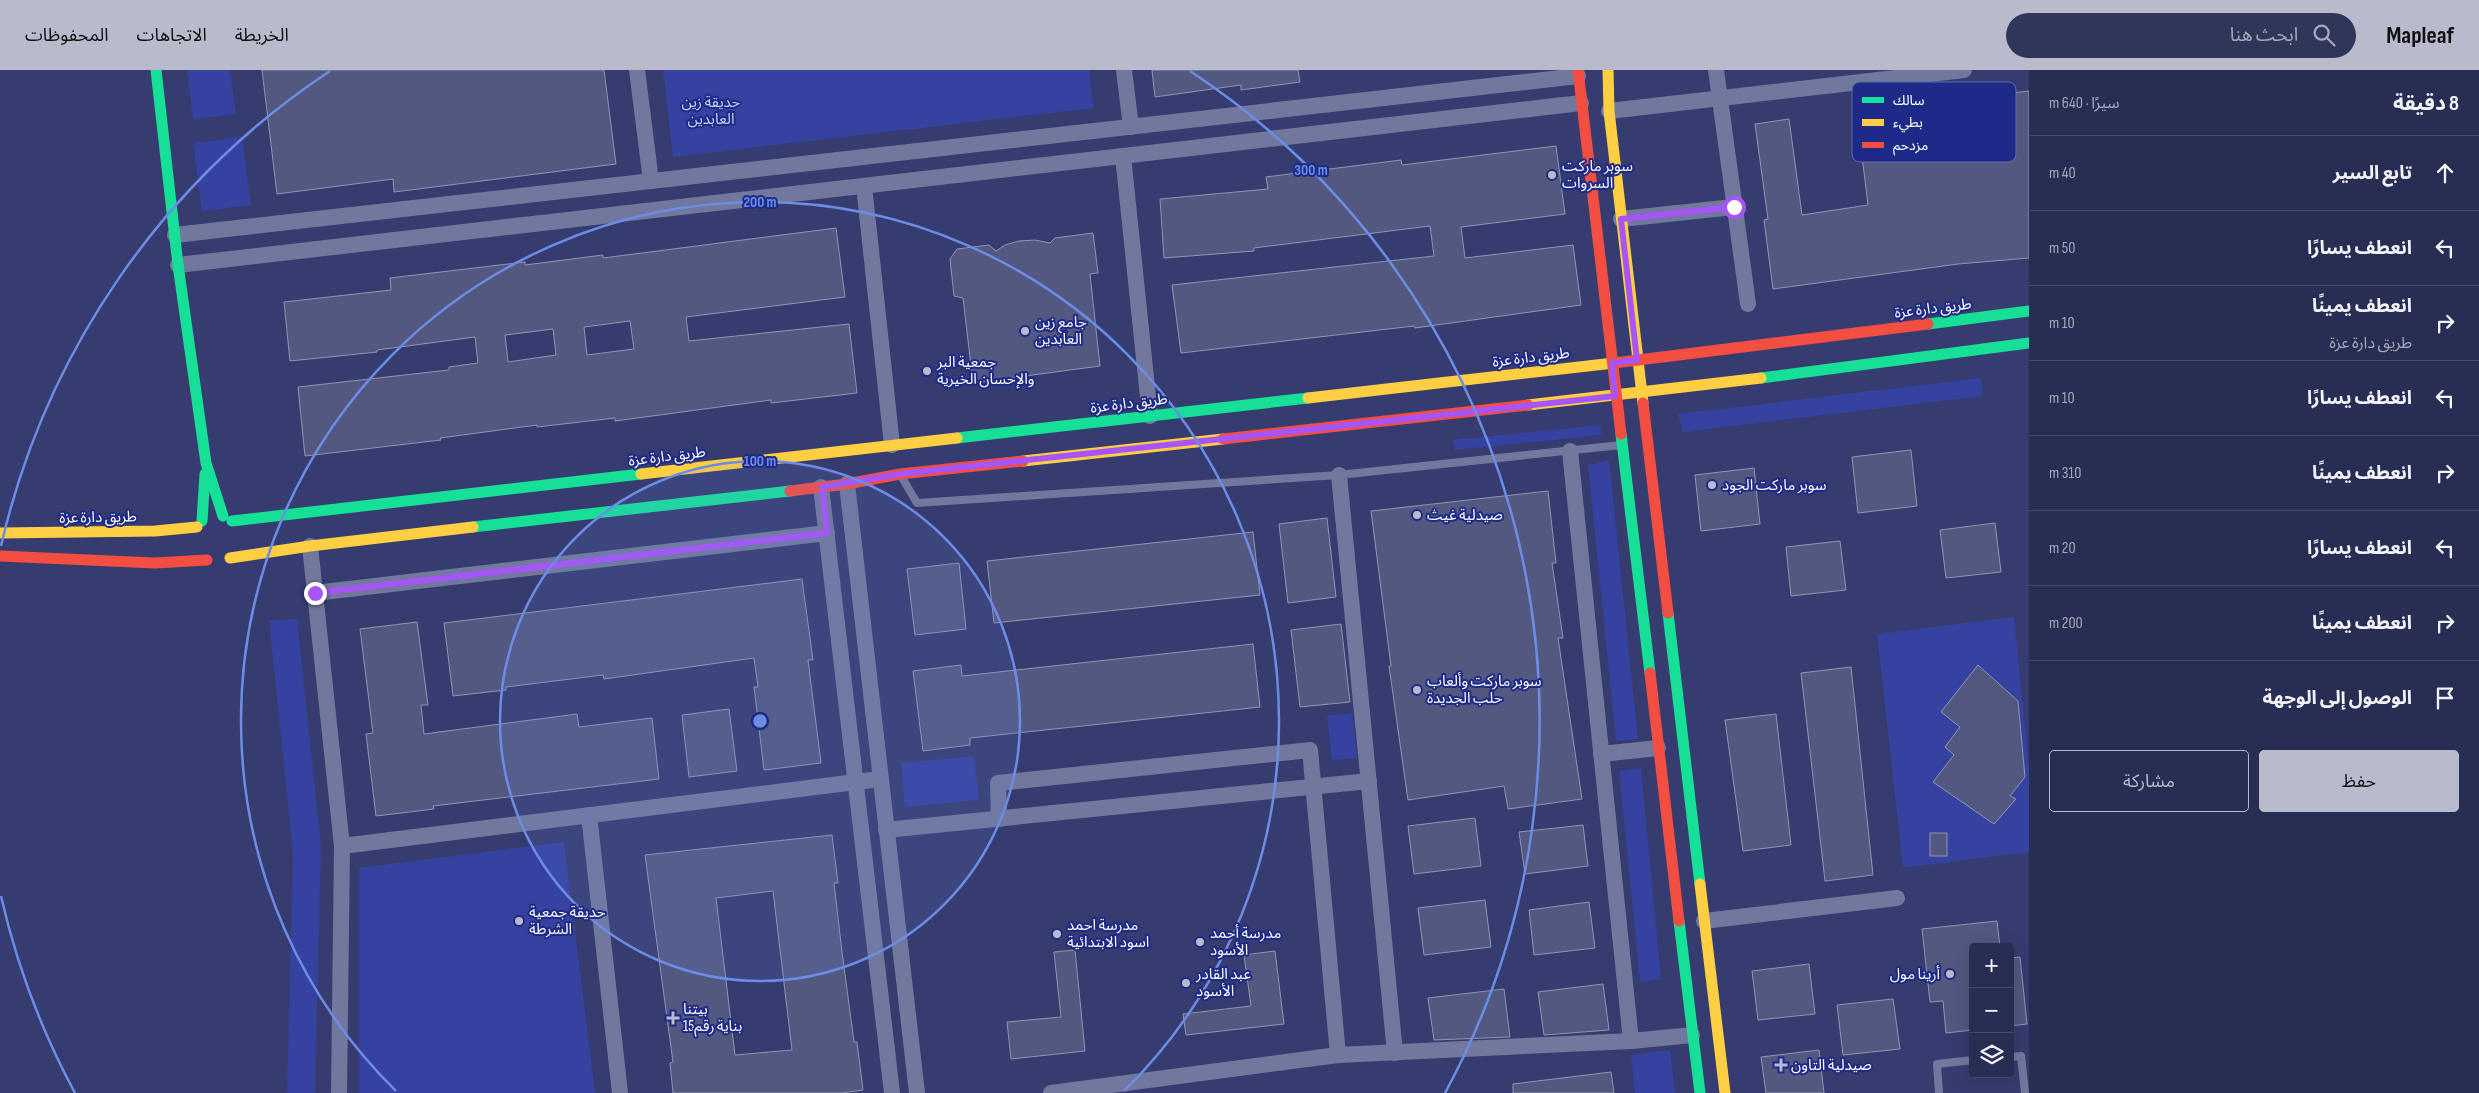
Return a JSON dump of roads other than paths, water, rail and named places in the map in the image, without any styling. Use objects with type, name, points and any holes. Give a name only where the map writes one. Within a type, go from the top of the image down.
[{"type":"main road","points":[[156,70],[178,265],[206,464],[195,545],[207,560]]},
{"type":"main road","points":[[1608,70],[1609,111],[1637,360],[1725,1093]]},
{"type":"main road","points":[[1578,73],[1615,396],[1700,1093]]},
{"type":"main road","name":"طريق دارة عزة","points":[[0,533],[155,531],[199,524],[208,517],[231,523],[1612,363],[2029,311]]},
{"type":"main road","points":[[0,556],[154,563],[207,560],[215,562],[310,546],[847,484],[900,474],[1641,393],[2029,343]]},
{"type":"main road","points":[[206,464],[231,523]]},
{"type":"main road","points":[[230,558],[240,546]]},
{"type":"street","points":[[637,70],[651,181]]},
{"type":"street","points":[[1124,70],[1131,127]]},
{"type":"street","points":[[1716,70],[1748,304]]},
{"type":"street","points":[[1609,111],[1896,74],[1964,70]]},
{"type":"street","points":[[175,235],[1131,127],[1578,73]]},
{"type":"street","points":[[178,265],[1581,103]]},
{"type":"street","points":[[1233,115],[1237,143]]},
{"type":"street","points":[[1000,142],[1005,169]]},
{"type":"street","points":[[1123,156],[1150,416]]},
{"type":"street","points":[[765,168],[768,197]]},
{"type":"street","points":[[864,186],[892,445]]},
{"type":"street","points":[[1621,219],[1734,207]]},
{"type":"street","points":[[1570,451],[1631,1041]]},
{"type":"street","points":[[1339,475],[1395,1053]]},
{"type":"street","points":[[847,484],[917,1093]]},
{"type":"street","points":[[822,487],[892,1093]]},
{"type":"street","points":[[315,593],[827,533]]},
{"type":"street","points":[[310,546],[342,846],[339,1093]]},
{"type":"street","points":[[1601,754],[1658,748]]},
{"type":"street","points":[[999,819],[998,783],[1310,750],[1338,1055]]},
{"type":"street","points":[[342,846],[880,779]]},
{"type":"street","points":[[886,830],[1369,781]]},
{"type":"street","points":[[589,815],[620,1093]]},
{"type":"street","points":[[1704,921],[1897,898]]},
{"type":"street","points":[[1051,1093],[1338,1055],[1631,1041],[1692,1035]]},
{"type":"lane","points":[[900,474],[917,503],[1339,475],[1621,445]]},
{"type":"lane","points":[[2014,1057],[2021,1056],[2025,1093]]},
{"type":"lane","points":[[1939,1093],[1937,1064],[1969,1060]]},
{"type":"place","name":"سوبر ماركت السروات","points":[[1552,175]]},
{"type":"place","name":"جامع زين العابدين","points":[[1025,331]]},
{"type":"place","name":"جمعية البر والإحسان الخيرية","points":[[927,371]]},
{"type":"place","name":"سوبر ماركت الجود","points":[[1712,485]]},
{"type":"place","name":"صيدلية غيث","points":[[1417,515]]},
{"type":"place","name":"سوبر ماركت وألعاب حلب الجديدة","points":[[1417,690]]},
{"type":"place","name":"حديقة جمعية الشرطة","points":[[519,921]]},
{"type":"place","name":"مدرسة احمد اسود الابتدائية","points":[[1057,934]]},
{"type":"place","name":"مدرسة أحمد الأسود","points":[[1200,942]]},
{"type":"place","name":"أرينا مول","points":[[1950,974]]},
{"type":"place","name":"عبد القادر الأسود","points":[[1186,983]]},
{"type":"place","name":"بيتنا بناية رقم15","points":[[673,1018]]},
{"type":"place","name":"صيدلية التاون","points":[[1781,1065]]},
{"type":"park label","name":"حديقة زين العابدين","points":[[711,110]]}]
